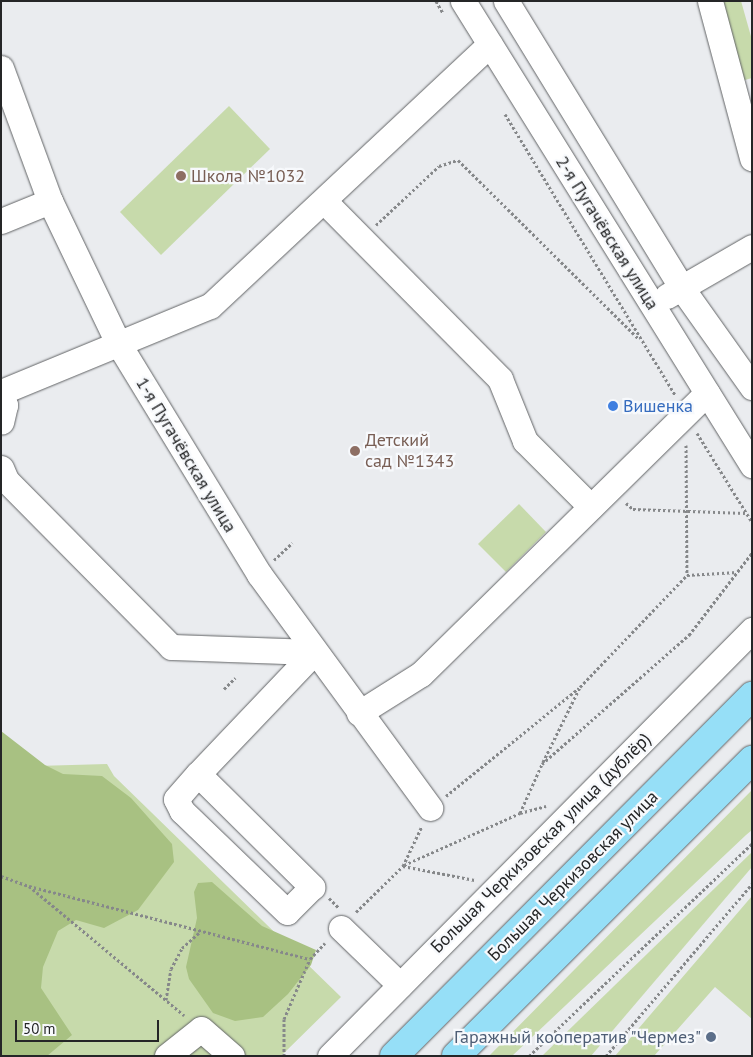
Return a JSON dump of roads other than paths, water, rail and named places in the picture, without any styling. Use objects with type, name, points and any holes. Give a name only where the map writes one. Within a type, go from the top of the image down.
[{"type":"main road","name":"Большая Черкизовская улица","points":[[394,1056],[752,696]]},
{"type":"main road","points":[[456,1056],[752,760]]},
{"type":"street","points":[[506,1],[681,287],[752,387]]},
{"type":"street","points":[[710,1],[752,158]]},
{"type":"street","name":"2-я Пугачёвская улица","points":[[455,10],[490,44],[752,465]]},
{"type":"street","points":[[1,392],[210,306],[324,202],[490,44]]},
{"type":"street","name":"1-я Пугачёвская улица","points":[[2,72],[50,201],[118,343],[247,556],[314,652],[430,808]]},
{"type":"street","points":[[1,220],[50,201]]},
{"type":"street","points":[[324,202],[500,379],[525,441],[590,507]]},
{"type":"street","points":[[651,305],[752,247]]},
{"type":"street","points":[[359,713],[421,674],[707,393]]},
{"type":"street","points":[[1,396],[5,406],[1,422]]},
{"type":"street","points":[[1,468],[6,480],[171,647],[314,652]]},
{"type":"street","name":"Большая Черкизовская улица (дублёр)","points":[[330,1056],[752,630]]},
{"type":"street","points":[[198,774],[312,887],[287,912],[182,811],[176,799],[198,774],[314,652]]},
{"type":"street","points":[[341,928],[400,985]]},
{"type":"street","points":[[167,1056],[202,1029],[232,1056]]},
{"type":"place","name":"Школа №1032","points":[[181,176]]},
{"type":"place","name":"Вишенка","points":[[613,406]]},
{"type":"place","name":"Детский сад №1343","points":[[355,451]]},
{"type":"place","name":"Гаражный кооператив \"Чермез\"","points":[[711,1037]]}]
